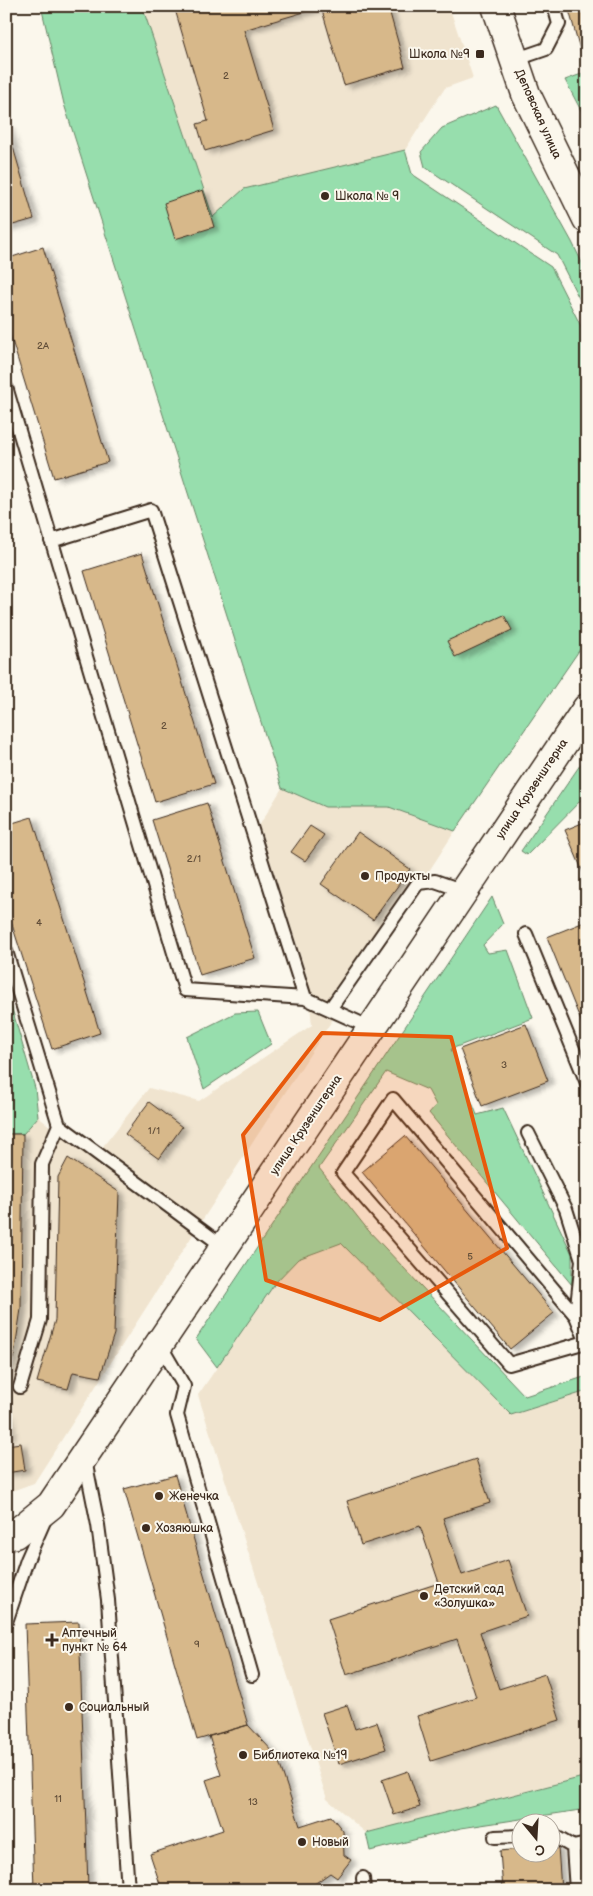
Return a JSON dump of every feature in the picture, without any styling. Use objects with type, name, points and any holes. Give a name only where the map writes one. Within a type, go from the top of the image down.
[{"type":"street","name":"Деповская улица","points":[[496,6],[526,94],[587,219]]},
{"type":"street","name":"улица Крузенштерна","points":[[9,1530],[51,1505],[587,708]]},
{"type":"lane","points":[[514,60],[546,49],[559,24],[554,6]]},
{"type":"lane","points":[[6,387],[185,990],[305,998],[371,1028]]},
{"type":"lane","points":[[51,541],[151,510],[305,998]]},
{"type":"lane","points":[[330,1009],[418,883],[435,881],[464,891]]},
{"type":"lane","points":[[526,934],[587,1083]]},
{"type":"lane","points":[[6,952],[58,1125],[224,1247]]},
{"type":"lane","points":[[393,1099],[576,1316],[586,1343],[509,1364],[343,1173],[393,1099]]},
{"type":"lane","points":[[20,1387],[40,1320],[42,1164],[58,1125]]},
{"type":"lane","points":[[528,1133],[566,1209],[582,1260],[576,1316]]},
{"type":"lane","points":[[160,1343],[184,1386],[177,1416],[252,1675]]},
{"type":"lane","points":[[84,1455],[98,1525],[108,1600],[128,1890]]},
{"type":"lane","points":[[6,1622],[27,1560],[51,1505]]},
{"type":"lane","points":[[495,1837],[510,1836]]},
{"type":"lane","points":[[560,1839],[573,1847],[587,1844]]},
{"type":"lane","points":[[573,1847],[576,1890]]},
{"type":"highlighted area","points":[[322,1033],[451,1037],[507,1248],[380,1320],[266,1280],[243,1135]]},
{"type":"shaded area","name":"Школа № 9","points":[[142,6],[449,6],[473,78],[445,88],[405,150],[412,174],[551,267],[265,401],[213,217]]},
{"type":"shaded area","points":[[282,788],[325,807],[389,807],[455,831],[34,1483],[6,1493],[6,1134],[23,1133],[38,1117],[93,1159],[149,1088],[199,1101],[312,1025],[307,977],[259,826]]},
{"type":"shaded area","name":"Детский сад «Золушка»","points":[[341,1242],[511,1415],[587,1391],[587,1776],[366,1833],[327,1799],[198,1395],[276,1282],[298,1259]]},
{"type":"green space","points":[[41,6],[142,6],[213,217],[244,189],[405,150],[412,174],[551,267],[587,338],[587,639],[455,831],[389,807],[325,807],[282,788],[64,104]]},
{"type":"green space","points":[[587,72],[587,122],[565,80]]},
{"type":"green space","points":[[496,105],[572,242],[587,273],[587,314],[557,255],[425,167],[421,152],[442,128]]},
{"type":"green space","points":[[587,755],[587,794],[527,855],[521,851]]},
{"type":"green space","points":[[492,897],[503,924],[483,945],[488,953],[508,950],[533,1018],[451,1049],[477,1115],[503,1108],[572,1254],[572,1285],[429,1113],[436,1105],[428,1090],[386,1072],[319,1168],[368,1230],[525,1396],[587,1376],[587,1391],[511,1415],[341,1243],[298,1259],[276,1282],[217,1367],[196,1339]]},
{"type":"green space","points":[[6,988],[35,1088],[38,1117],[23,1134],[6,1134]]},
{"type":"green space","points":[[258,1012],[271,1044],[204,1089],[187,1037],[235,1013]]},
{"type":"green space","points":[[587,1776],[587,1809],[554,1814],[510,1814],[510,1821],[461,1828],[370,1851],[366,1833]]},
{"type":"building","points":[[174,6],[388,6],[405,67],[344,85],[321,7],[244,30],[274,130],[205,151],[197,124],[208,121]]},
{"type":"building","points":[[587,6],[587,51],[581,53],[569,10]]},
{"type":"building","points":[[6,123],[34,219],[6,227]]},
{"type":"building","points":[[203,190],[214,227],[175,239],[164,203]]},
{"type":"building","points":[[43,247],[108,462],[54,478],[6,321],[6,259]]},
{"type":"building","points":[[142,553],[214,784],[155,802],[84,571]]},
{"type":"building","points":[[504,615],[512,630],[455,657],[447,641]]},
{"type":"building","points":[[207,803],[255,958],[200,975],[152,820]]},
{"type":"building","points":[[32,817],[100,1033],[52,1049],[6,906],[6,825]]},
{"type":"building","points":[[587,821],[587,879],[586,879],[565,830]]},
{"type":"building","points":[[310,826],[324,835],[305,861],[291,852]]},
{"type":"building","name":"Продукты","points":[[358,832],[410,869],[373,920],[321,884]]},
{"type":"building","points":[[587,921],[587,1036],[547,937]]},
{"type":"building","points":[[526,1024],[548,1081],[482,1106],[460,1049]]},
{"type":"building","points":[[149,1102],[182,1127],[159,1159],[125,1134]]},
{"type":"building","points":[[6,1134],[23,1134],[21,1309],[14,1356],[6,1376]]},
{"type":"building","points":[[405,1136],[554,1313],[510,1349],[362,1172]]},
{"type":"building","points":[[68,1158],[119,1192],[114,1334],[100,1377],[73,1372],[68,1389],[37,1382],[55,1320],[58,1177]]},
{"type":"building","points":[[6,1415],[8,1415],[10,1436],[6,1437]]},
{"type":"building","points":[[21,1443],[25,1470],[6,1473],[6,1445]]},
{"type":"building","points":[[476,1459],[490,1503],[443,1518],[462,1575],[508,1560],[527,1616],[480,1632],[499,1689],[545,1674],[560,1720],[431,1761],[417,1716],[476,1697],[457,1639],[346,1675],[328,1619],[439,1583],[420,1526],[361,1545],[347,1501]]},
{"type":"building","points":[[175,1475],[248,1725],[197,1740],[124,1489]]},
{"type":"building","points":[[79,1622],[88,1887],[34,1889],[25,1624]]},
{"type":"building","points":[[347,1705],[355,1729],[377,1722],[386,1749],[339,1764],[322,1713]]},
{"type":"building","points":[[248,1725],[277,1756],[300,1826],[331,1816],[343,1831],[344,1855],[351,1860],[337,1878],[330,1873],[306,1890],[162,1890],[150,1854],[223,1830],[206,1780],[221,1775],[209,1736]]},
{"type":"building","points":[[408,1771],[420,1807],[394,1815],[382,1780]]},
{"type":"building","points":[[510,1850],[510,1864],[559,1864],[561,1890],[503,1890],[500,1851]]},
{"type":"place","name":"Школа №9","points":[[480,54]]},
{"type":"place","name":"Школа № 9","points":[[325,196]]},
{"type":"place","name":"Продукты","points":[[365,876]]},
{"type":"place","name":"Женечка","points":[[159,1496]]},
{"type":"place","name":"Хозяюшка","points":[[146,1528]]},
{"type":"place","name":"Детский сад «Золушка»","points":[[424,1596]]},
{"type":"place","name":"Аптечный пункт № 64","points":[[52,1640]]},
{"type":"place","name":"Социальный","points":[[69,1707]]},
{"type":"place","name":"Библиотека №19","points":[[243,1755]]},
{"type":"place","name":"Новый","points":[[302,1842]]}]
